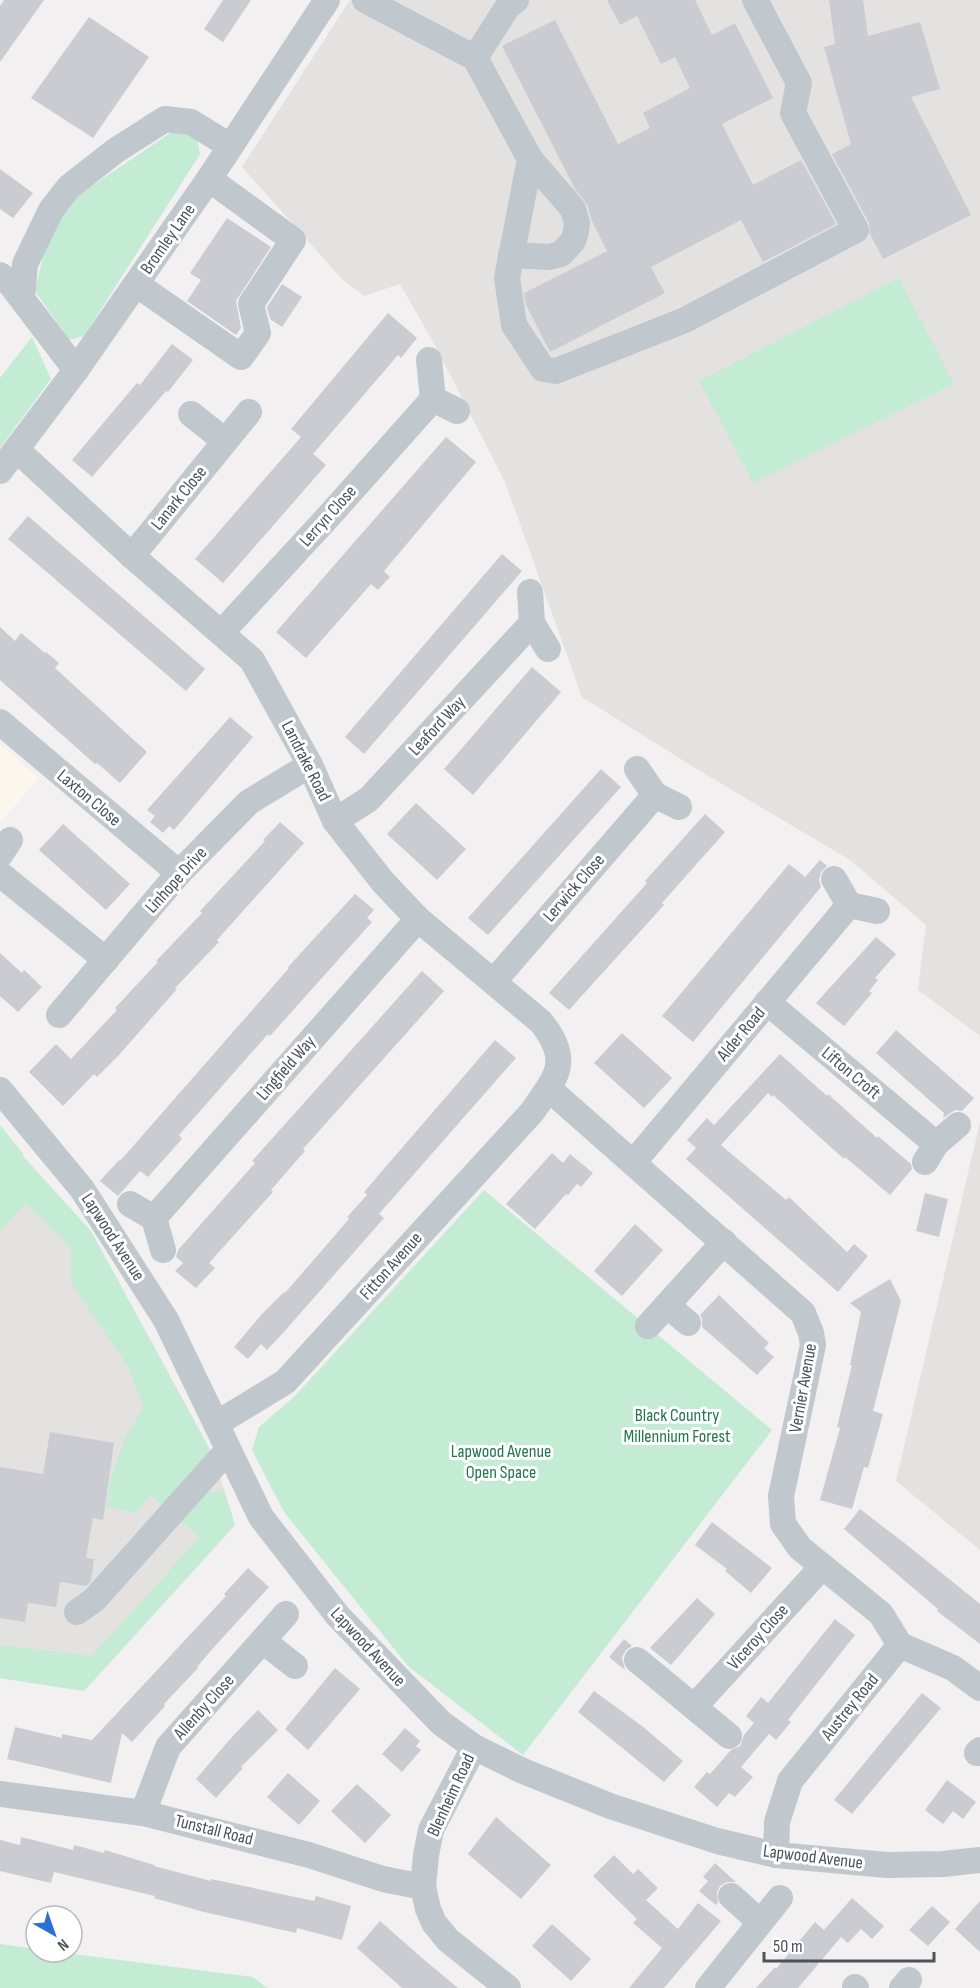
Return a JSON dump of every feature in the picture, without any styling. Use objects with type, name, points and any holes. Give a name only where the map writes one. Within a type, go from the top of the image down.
[{"type":"street","name":"Bromley Lane","points":[[0,471],[136,285],[327,0]]},
{"type":"street","points":[[365,0],[475,58],[530,159],[573,209],[577,223],[576,232],[573,240],[561,254],[549,257],[510,255]]},
{"type":"street","points":[[475,58],[508,6],[516,0]]},
{"type":"street","points":[[530,159],[507,278],[514,325],[543,369],[556,371],[685,320],[856,230],[793,113],[799,83],[755,0]]},
{"type":"street","points":[[22,298],[25,264],[51,210],[69,187],[115,151],[165,119],[191,122],[230,146]]},
{"type":"street","points":[[136,285],[241,357],[258,333],[251,304],[293,240],[209,179]]},
{"type":"street","points":[[0,275],[22,298],[76,370]]},
{"type":"street","points":[[429,360],[433,399],[457,411]]},
{"type":"street","name":"Lerryn Close","points":[[222,632],[433,399]]},
{"type":"street","name":"Lanark Close","points":[[132,556],[249,412]]},
{"type":"street","points":[[191,414],[225,441]]},
{"type":"street","name":"Landrake Road","points":[[17,450],[132,556],[252,660],[310,765],[335,821],[383,882],[418,918],[542,1022],[555,1039],[559,1062],[557,1074],[549,1089]]},
{"type":"street","points":[[530,592],[532,623],[548,649]]},
{"type":"street","name":"Leaford Way","points":[[335,821],[369,799],[532,623]]},
{"type":"street","name":"Laxton Close","points":[[0,722],[179,873]]},
{"type":"street","name":"Linhope Drive","points":[[59,1016],[179,873],[249,802],[310,765]]},
{"type":"street","points":[[637,768],[654,795],[679,807]]},
{"type":"street","name":"Lerwick Close","points":[[494,981],[654,795]]},
{"type":"street","points":[[0,874],[106,960]]},
{"type":"street","points":[[834,879],[849,905],[877,911]]},
{"type":"street","name":"Alder Road","points":[[633,1163],[849,905]]},
{"type":"street","name":"Lingfield Way","points":[[154,1218],[418,918]]},
{"type":"street","name":"Lifton Croft","points":[[767,1002],[930,1153],[958,1125]]},
{"type":"street","name":"Vernier Avenue","points":[[549,1089],[797,1306],[811,1333],[811,1357],[781,1496],[783,1524],[800,1548],[881,1614],[900,1645]]},
{"type":"street","name":"Fitton Avenue","points":[[216,1424],[285,1382],[532,1112],[549,1089]]},
{"type":"street","name":"Lapwood Avenue","points":[[0,1090],[82,1189],[166,1320],[261,1517],[338,1616],[441,1723],[474,1747],[523,1771],[610,1806],[717,1842],[776,1855],[887,1865],[943,1864],[980,1860]]},
{"type":"street","points":[[130,1204],[154,1218],[163,1250]]},
{"type":"street","points":[[648,1326],[724,1242]]},
{"type":"street","points":[[667,1305],[688,1323]]},
{"type":"street","points":[[77,1612],[94,1600],[228,1450]]},
{"type":"street","name":"Viceroy Close","points":[[694,1707],[822,1567]]},
{"type":"street","name":"Allenby Close","points":[[142,1813],[168,1747],[286,1614]]},
{"type":"street","points":[[263,1641],[295,1666]]},
{"type":"street","points":[[900,1645],[952,1668],[980,1688]]},
{"type":"street","name":"Austrey Road","points":[[776,1855],[777,1822],[790,1781],[900,1645]]},
{"type":"street","points":[[637,1660],[729,1736]]},
{"type":"street","name":"Blenheim Road","points":[[474,1747],[431,1830],[423,1887],[434,1923],[448,1940],[508,1988]]},
{"type":"street","name":"Tunstall Road","points":[[0,1794],[142,1813],[309,1855],[383,1878],[423,1887]]},
{"type":"street","points":[[731,1896],[760,1922]]},
{"type":"street","points":[[708,1988],[780,1898]]},
{"type":"shaded area","points":[[350,0],[980,0],[980,1036],[918,990],[926,925],[850,860],[700,771],[582,697],[505,482],[436,347],[400,284],[364,296],[342,279],[242,167]]},
{"type":"shaded area","points":[[0,744],[39,778],[0,823]]},
{"type":"shaded area","points":[[980,1122],[980,1550],[896,1481]]},
{"type":"shaded area","points":[[0,1187],[91,1231],[214,1457],[235,1525],[84,1691],[0,1678]]},
{"type":"green space","points":[[175,130],[197,138],[200,154],[84,336],[69,340],[35,291],[47,238],[72,199]]},
{"type":"green space","points":[[899,278],[954,384],[753,483],[699,381]]},
{"type":"green space","points":[[32,337],[51,379],[0,448],[0,378]]},
{"type":"green space","points":[[0,1125],[24,1157],[91,1231],[214,1457],[194,1470],[210,1493],[224,1490],[235,1525],[84,1691],[0,1678],[0,1645],[92,1656],[200,1537],[150,1495],[135,1513],[106,1506],[110,1482],[125,1437],[144,1407],[127,1365],[71,1283],[71,1248],[26,1203],[0,1231]]},
{"type":"green space","name":"Lapwood Avenue Open Space","points":[[484,1190],[772,1430],[523,1755],[408,1666],[284,1512],[252,1450],[259,1427],[294,1397]]},
{"type":"green space","points":[[0,1944],[24,1947],[24,1964],[84,1964],[84,1955],[253,1977],[267,1988],[0,1988]]},
{"type":"building","points":[[4,0],[44,0],[0,62],[0,6]]},
{"type":"building","points":[[223,0],[251,0],[223,42],[204,29]]},
{"type":"building","points":[[607,0],[695,0],[712,35],[735,23],[773,98],[722,124],[753,185],[801,160],[836,224],[763,262],[741,220],[651,267],[665,293],[550,352],[526,305],[524,293],[607,251],[592,221],[587,204],[575,189],[502,46],[555,20],[618,144],[650,128],[643,113],[690,88],[675,57],[661,64],[637,16],[620,25]]},
{"type":"building","points":[[829,0],[863,0],[868,36],[920,22],[940,89],[911,97],[971,215],[883,259],[870,234],[869,223],[832,154],[851,144],[824,47],[835,44]]},
{"type":"building","points":[[89,17],[149,57],[93,138],[31,98]]},
{"type":"building","points":[[0,169],[33,193],[13,218],[0,209]]},
{"type":"building","points":[[227,218],[271,247],[236,301],[241,328],[236,335],[187,301],[201,280],[190,273]]},
{"type":"building","points":[[282,284],[302,297],[282,327],[270,319],[267,307]]},
{"type":"building","points":[[388,313],[417,338],[401,358],[398,355],[313,454],[326,465],[223,583],[195,559],[301,437],[291,429]]},
{"type":"building","points":[[172,344],[193,360],[168,392],[166,391],[92,477],[72,460],[137,383],[140,385]]},
{"type":"building","points":[[446,437],[476,462],[384,571],[390,577],[378,590],[371,584],[306,658],[276,632]]},
{"type":"building","points":[[28,516],[205,669],[186,691],[8,539]]},
{"type":"building","points":[[502,554],[522,571],[364,754],[345,737]]},
{"type":"building","points":[[0,627],[15,641],[21,633],[59,663],[55,668],[147,752],[120,783],[97,763],[95,764],[0,680]]},
{"type":"building","points":[[532,667],[561,692],[473,795],[444,769]]},
{"type":"building","points":[[230,717],[253,737],[174,830],[169,826],[163,833],[150,822],[155,816],[147,810]]},
{"type":"building","points":[[601,769],[621,787],[488,935],[468,918]]},
{"type":"building","points":[[416,803],[466,849],[437,880],[387,834]]},
{"type":"building","points":[[705,814],[725,832],[662,903],[664,905],[569,1010],[549,993]]},
{"type":"building","points":[[280,822],[304,843],[217,940],[219,942],[175,988],[177,989],[119,1055],[97,1077],[94,1074],[63,1106],[29,1072],[56,1044],[71,1059],[117,1010],[115,1008],[202,913],[200,911]]},
{"type":"building","points":[[63,824],[130,884],[106,910],[39,850]]},
{"type":"building","points":[[820,860],[827,866],[821,872],[819,880],[821,887],[693,1042],[662,1016],[789,864],[805,877]]},
{"type":"building","points":[[355,894],[374,910],[367,918],[372,922],[270,1036],[268,1034],[179,1135],[182,1139],[148,1177],[140,1171],[118,1196],[100,1181],[120,1161],[288,967]]},
{"type":"building","points":[[876,937],[896,954],[875,978],[878,980],[869,991],[872,993],[844,1026],[816,1003]]},
{"type":"building","points":[[0,953],[22,973],[24,970],[42,987],[18,1012],[0,996]]},
{"type":"building","points":[[422,971],[444,991],[303,1149],[305,1151],[271,1190],[273,1192],[209,1263],[215,1268],[196,1288],[175,1271],[183,1263],[176,1257],[178,1250],[255,1163],[252,1161]]},
{"type":"building","points":[[896,1030],[974,1098],[962,1111],[955,1110],[943,1118],[944,1113],[876,1053]]},
{"type":"building","points":[[622,1033],[672,1078],[644,1108],[594,1063]]},
{"type":"building","points":[[495,1040],[516,1058],[379,1214],[384,1218],[283,1333],[267,1350],[261,1344],[248,1359],[234,1347],[262,1314],[285,1293],[349,1219],[347,1217],[367,1195],[364,1192]]},
{"type":"building","points":[[780,1054],[877,1138],[878,1136],[911,1164],[912,1169],[890,1195],[845,1157],[844,1159],[768,1093],[721,1145],[786,1200],[789,1197],[847,1252],[854,1244],[868,1256],[838,1292],[686,1159],[696,1148],[687,1140],[707,1118],[714,1125]]},
{"type":"building","points":[[552,1153],[563,1163],[570,1154],[593,1173],[581,1187],[577,1184],[568,1195],[566,1194],[535,1229],[506,1204]]},
{"type":"building","points":[[925,1193],[948,1199],[939,1237],[916,1231]]},
{"type":"building","points":[[635,1224],[663,1250],[622,1296],[594,1271]]},
{"type":"building","points":[[890,1279],[901,1301],[873,1411],[883,1414],[868,1468],[864,1467],[852,1509],[820,1500],[840,1428],[837,1427],[852,1365],[850,1365],[861,1312],[850,1303]]},
{"type":"building","points":[[719,1295],[769,1343],[764,1348],[774,1357],[757,1375],[702,1327],[700,1315]]},
{"type":"building","points":[[50,1432],[114,1443],[103,1520],[93,1518],[86,1558],[94,1559],[91,1581],[86,1586],[60,1582],[56,1607],[28,1603],[25,1622],[0,1618],[0,1467],[43,1474]]},
{"type":"building","points":[[860,1509],[980,1604],[980,1644],[937,1611],[938,1609],[844,1529]]},
{"type":"building","points":[[712,1522],[772,1568],[751,1593],[725,1571],[727,1569],[695,1545]]},
{"type":"building","points":[[248,1568],[269,1587],[132,1742],[122,1733],[111,1783],[7,1759],[15,1727],[62,1738],[62,1734],[92,1740],[226,1596],[224,1594]]},
{"type":"building","points":[[697,1598],[715,1614],[671,1665],[650,1648]]},
{"type":"building","points":[[835,1619],[855,1635],[788,1720],[791,1722],[776,1740],[769,1734],[741,1767],[753,1777],[735,1797],[729,1793],[717,1807],[694,1787],[707,1772],[710,1774],[731,1750],[740,1746],[744,1735],[754,1723],[746,1716],[761,1697],[768,1703]]},
{"type":"building","points":[[624,1639],[632,1646],[622,1657],[625,1670],[609,1657]]},
{"type":"building","points":[[335,1668],[360,1689],[308,1750],[285,1729]]},
{"type":"building","points":[[594,1691],[642,1726],[683,1761],[664,1782],[578,1712]]},
{"type":"building","points":[[922,1693],[941,1708],[852,1814],[834,1800]]},
{"type":"building","points":[[258,1710],[278,1730],[241,1767],[243,1768],[216,1798],[196,1779]]},
{"type":"building","points":[[405,1728],[420,1741],[416,1746],[421,1750],[402,1772],[382,1754]]},
{"type":"building","points":[[288,1773],[320,1801],[299,1825],[267,1797]]},
{"type":"building","points":[[947,1780],[976,1802],[963,1819],[953,1811],[943,1824],[925,1810]]},
{"type":"building","points":[[357,1784],[391,1815],[365,1843],[331,1811]]},
{"type":"building","points":[[496,1817],[551,1865],[521,1899],[468,1854]]},
{"type":"building","points":[[21,1837],[73,1850],[74,1845],[104,1853],[105,1850],[211,1881],[211,1879],[314,1901],[316,1896],[351,1906],[342,1940],[297,1928],[296,1933],[204,1912],[154,1898],[155,1896],[54,1872],[51,1883],[0,1871],[0,1840],[20,1845]]},
{"type":"building","points":[[614,1855],[633,1874],[638,1869],[658,1888],[646,1900],[678,1929],[698,1903],[721,1921],[664,1988],[629,1988],[662,1948],[633,1923],[637,1919],[593,1876]]},
{"type":"building","points":[[715,1863],[736,1882],[727,1882],[720,1886],[716,1905],[699,1891],[708,1881],[703,1877]]},
{"type":"building","points":[[852,1898],[884,1926],[872,1939],[861,1929],[848,1943],[841,1937],[798,1988],[756,1988],[775,1967],[776,1969],[815,1922],[824,1930]]},
{"type":"building","points":[[980,1901],[980,1952],[955,1929]]},
{"type":"building","points":[[932,1906],[950,1922],[928,1946],[909,1930]]},
{"type":"building","points":[[380,1921],[458,1988],[402,1988],[357,1948]]},
{"type":"building","points":[[552,1924],[591,1959],[571,1981],[532,1946]]},
{"type":"park label","name":"Black Country Millennium Forest","points":[[677,1425]]}]
